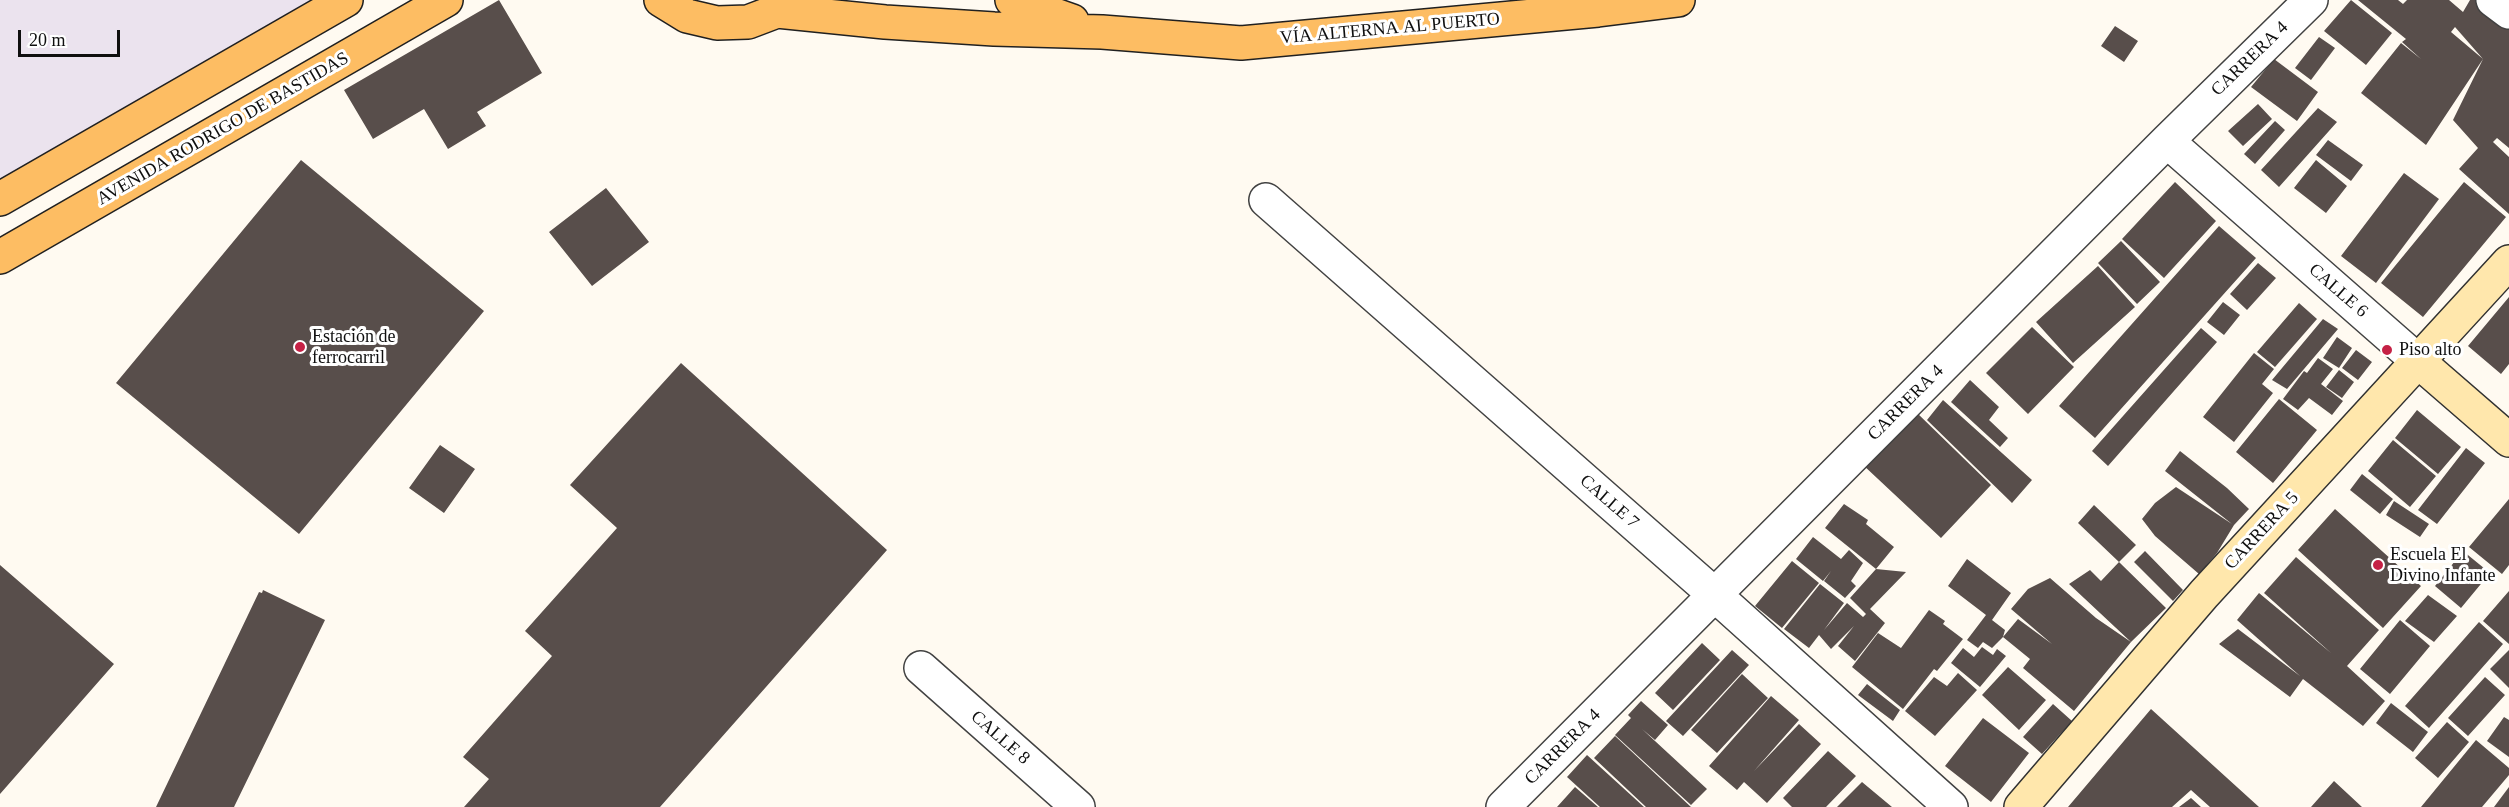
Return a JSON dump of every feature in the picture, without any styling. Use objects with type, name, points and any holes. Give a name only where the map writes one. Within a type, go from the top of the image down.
[{"type":"main road","points":[[0,199],[346,0]]},
{"type":"main road","name":"AVENIDA RODRIGO DE BASTIDAS","points":[[0,257],[446,0]]},
{"type":"main road","points":[[661,0],[687,16],[717,23],[748,22],[784,5]]},
{"type":"main road","name":"VÍA ALTERNA AL PUERTO","points":[[1012,0],[1102,32]]},
{"type":"main road","name":"VÍA ALTERNA AL PUERTO","points":[[784,5],[896,23],[1102,32],[1241,43],[1587,11],[1678,0]]},
{"type":"street","name":"CARRERA 4","points":[[1503,807],[2167,141],[2311,0]]},
{"type":"street","points":[[2493,0],[2509,12]]},
{"type":"street","name":"CALLE 6","points":[[2167,141],[2509,440]]},
{"type":"street","name":"CALLE 7","points":[[1266,200],[1715,595],[1951,807]]},
{"type":"street","name":"CARRERA 5","points":[[2022,807],[2204,594],[2509,262]]},
{"type":"street","name":"CALLE 8","points":[[921,668],[1078,807]]},
{"type":"shaded area","points":[[0,0],[310,0],[0,190]]},
{"type":"building","points":[[499,0],[542,73],[477,112],[486,126],[448,149],[424,109],[373,139],[344,90]]},
{"type":"building","points":[[2351,0],[2392,33],[2366,65],[2324,31]]},
{"type":"building","points":[[2358,0],[2398,0],[2403,4],[2407,0],[2449,0],[2463,12],[2470,0],[2480,0],[2509,24],[2509,148],[2497,138],[2493,142],[2509,157],[2509,214],[2459,169],[2478,148],[2453,120],[2483,59],[2426,145],[2361,93],[2401,43],[2421,59],[2402,42],[2406,39]],"holes":[[[2455,27],[2483,59],[2451,32]]]},
{"type":"building","points":[[2115,26],[2138,41],[2124,62],[2101,46]]},
{"type":"building","points":[[2319,37],[2335,48],[2311,80],[2295,68]]},
{"type":"building","points":[[2274,59],[2318,92],[2297,121],[2251,87]]},
{"type":"building","points":[[2258,104],[2272,119],[2243,146],[2228,131]]},
{"type":"building","points":[[2318,108],[2337,122],[2279,187],[2261,170]]},
{"type":"building","points":[[2275,121],[2285,130],[2255,164],[2244,154]]},
{"type":"building","points":[[2328,140],[2363,165],[2351,181],[2316,155]]},
{"type":"building","name":"Estación de ferrocarril","points":[[301,160],[484,311],[299,534],[116,383]]},
{"type":"building","points":[[2316,160],[2347,186],[2326,213],[2294,188]]},
{"type":"building","points":[[2404,173],[2439,199],[2376,283],[2341,256]]},
{"type":"building","points":[[2175,182],[2216,221],[2164,278],[2122,239]]},
{"type":"building","points":[[2464,182],[2506,217],[2423,317],[2381,283]]},
{"type":"building","points":[[606,188],[649,242],[592,286],[549,232]]},
{"type":"building","points":[[2219,226],[2256,258],[2095,438],[2059,406]]},
{"type":"building","points":[[2121,241],[2160,282],[2137,304],[2098,263]]},
{"type":"building","points":[[2258,263],[2276,278],[2247,310],[2230,294]]},
{"type":"building","points":[[2098,266],[2135,307],[2073,363],[2036,322]]},
{"type":"building","points":[[2509,297],[2509,364],[2501,374],[2468,346]]},
{"type":"building","points":[[2223,302],[2240,315],[2224,335],[2207,322]]},
{"type":"building","points":[[2299,303],[2317,319],[2275,367],[2257,352]]},
{"type":"building","points":[[2323,319],[2338,329],[2287,389],[2272,380]]},
{"type":"building","points":[[2032,327],[2074,367],[2028,414],[1986,373]]},
{"type":"building","points":[[2201,328],[2217,342],[2108,466],[2092,451]]},
{"type":"building","points":[[2337,337],[2352,348],[2339,368],[2323,358]]},
{"type":"building","points":[[2356,350],[2372,362],[2358,380],[2342,368]]},
{"type":"building","points":[[2254,353],[2274,369],[2262,384],[2273,393],[2234,442],[2203,417]]},
{"type":"building","points":[[2318,358],[2333,369],[2321,384],[2343,401],[2332,415],[2309,398],[2298,410],[2283,399],[2304,371],[2307,373]]},
{"type":"building","points":[[681,363],[887,550],[660,807],[464,807],[489,779],[463,757],[552,656],[525,631],[617,528],[570,485]]},
{"type":"building","points":[[2339,370],[2354,382],[2342,398],[2326,387]]},
{"type":"building","points":[[1970,380],[1999,407],[1989,420],[2008,438],[2000,447],[1951,402]]},
{"type":"building","points":[[2279,399],[2317,430],[2273,483],[2236,452]]},
{"type":"building","points":[[1943,400],[2032,480],[2012,503],[1927,420]]},
{"type":"building","points":[[2417,410],[2461,447],[2438,474],[2395,438]]},
{"type":"building","points":[[1915,411],[1991,485],[1941,538],[1862,464]]},
{"type":"building","points":[[2393,440],[2436,476],[2410,507],[2368,471]]},
{"type":"building","points":[[440,445],[475,469],[444,513],[409,488]]},
{"type":"building","points":[[2466,448],[2485,463],[2437,524],[2418,510]]},
{"type":"building","points":[[2180,451],[2227,488],[2249,509],[2234,525],[2217,553],[2199,574],[2155,536],[2142,519],[2155,503],[2176,487],[2232,524],[2165,471]]},
{"type":"building","points":[[2362,474],[2393,499],[2380,514],[2350,490]]},
{"type":"building","points":[[2509,499],[2509,565],[2502,574],[2469,547]]},
{"type":"building","points":[[2394,501],[2429,524],[2420,537],[2386,515]]},
{"type":"building","points":[[1844,504],[1868,520],[1866,524],[1894,547],[1876,569],[1825,528]]},
{"type":"building","points":[[2094,505],[2136,545],[2119,562],[2078,523]]},
{"type":"building","points":[[2335,509],[2421,586],[2383,628],[2298,550]]},
{"type":"building","points":[[1813,537],[1841,559],[1849,550],[1863,563],[1851,581],[1856,586],[1845,598],[1824,581],[1831,571],[1823,581],[1796,559]]},
{"type":"building","points":[[2145,551],[2183,590],[2173,601],[2134,562]]},
{"type":"building","points":[[2463,551],[2490,573],[2461,608],[2435,586]]},
{"type":"building","points":[[2296,557],[2379,630],[2347,666],[2385,701],[2363,726],[2303,679],[2290,697],[2219,644],[2238,629],[2300,676],[2237,620],[2259,593],[2331,653],[2264,593]]},
{"type":"building","points":[[1967,559],[2011,593],[1992,620],[2005,630],[2003,637],[1992,648],[1983,642],[1978,648],[1967,640],[1986,615],[1948,586]]},
{"type":"building","points":[[1792,561],[1819,583],[1782,628],[1755,606]]},
{"type":"building","points":[[2119,562],[2166,608],[2131,642],[2069,584],[2090,570],[2101,581]]},
{"type":"building","points":[[0,565],[114,664],[0,794]]},
{"type":"building","points":[[1876,569],[1906,572],[1870,609],[1885,623],[1855,661],[1838,646],[1854,626],[1831,649],[1819,635],[1809,648],[1784,629],[1820,584],[1844,603],[1824,630],[1847,603],[1863,617],[1866,614],[1850,598]]},
{"type":"building","points":[[2050,578],[2096,618],[2131,642],[2074,711],[2023,668],[2030,659],[2003,637],[2018,619],[2052,644],[2011,609],[2028,589]]},
{"type":"building","points":[[263,590],[325,620],[234,807],[156,807],[259,592],[262,593]]},
{"type":"building","points":[[2509,591],[2509,644],[2483,621]]},
{"type":"building","points":[[2428,595],[2457,616],[2434,642],[2405,621]]},
{"type":"building","points":[[1929,610],[1945,621],[1943,624],[1963,639],[1937,671],[1934,669],[1903,709],[1852,667],[1878,633],[1901,648]]},
{"type":"building","points":[[2400,620],[2430,646],[2390,694],[2360,669]]},
{"type":"building","points":[[2479,622],[2503,644],[2429,728],[2405,706]]},
{"type":"building","points":[[1702,643],[1720,660],[1673,710],[1655,693]]},
{"type":"building","points":[[1982,647],[1993,655],[1997,649],[2006,656],[1980,687],[1951,663],[1963,648],[1974,657]]},
{"type":"building","points":[[1732,650],[1749,665],[1683,736],[1666,721]]},
{"type":"building","points":[[2509,650],[2509,688],[2490,669]]},
{"type":"building","points":[[2008,667],[2046,700],[2019,730],[1982,695]]},
{"type":"building","points":[[1958,673],[1977,690],[1935,736],[1905,711],[1934,677],[1947,686]]},
{"type":"building","points":[[1742,674],[1768,698],[1717,753],[1691,730]]},
{"type":"building","points":[[2485,677],[2505,695],[2468,736],[2448,718]]},
{"type":"building","points":[[1867,684],[1900,710],[1893,721],[1858,695]]},
{"type":"building","points":[[1771,696],[1799,720],[1754,771],[1799,724],[1821,744],[1767,803],[1744,782],[1737,790],[1709,766]]},
{"type":"building","points":[[1641,701],[1668,725],[1655,740],[1642,729],[1707,789],[1691,805],[1615,735],[1631,718],[1628,715]]},
{"type":"building","points":[[2391,703],[2428,732],[2413,752],[2376,723]]},
{"type":"building","points":[[2053,704],[2072,721],[2042,754],[2023,737]]},
{"type":"building","points":[[2151,709],[2259,807],[2210,807],[2191,790],[2172,807],[2068,807]]},
{"type":"building","points":[[2504,717],[2509,720],[2509,757],[2487,741]]},
{"type":"building","points":[[1983,718],[2029,753],[1991,802],[1945,766]]},
{"type":"building","points":[[2447,722],[2469,742],[2438,778],[2415,758]]},
{"type":"building","points":[[1615,736],[1691,807],[1646,807],[1594,758]]},
{"type":"building","points":[[2476,740],[2509,768],[2509,775],[2482,807],[2421,807]]},
{"type":"building","points":[[1828,751],[1856,776],[1826,807],[1792,807],[1783,798]]},
{"type":"building","points":[[1587,755],[1644,807],[1600,807],[1567,777]]},
{"type":"building","points":[[2334,781],[2362,807],[2311,807]]},
{"type":"building","points":[[1862,782],[1892,807],[1837,807]]},
{"type":"building","points":[[1575,787],[1598,807],[1557,807]]},
{"type":"building","points":[[2509,787],[2509,807],[2494,807]]},
{"type":"building","points":[[2191,798],[2201,807],[2179,807]]},
{"type":"place","name":"Estación de ferrocarril","points":[[300,347]]},
{"type":"place","name":"Piso alto","points":[[2387,350]]},
{"type":"place","name":"Escuela El Divino Infante","points":[[2378,565]]}]
